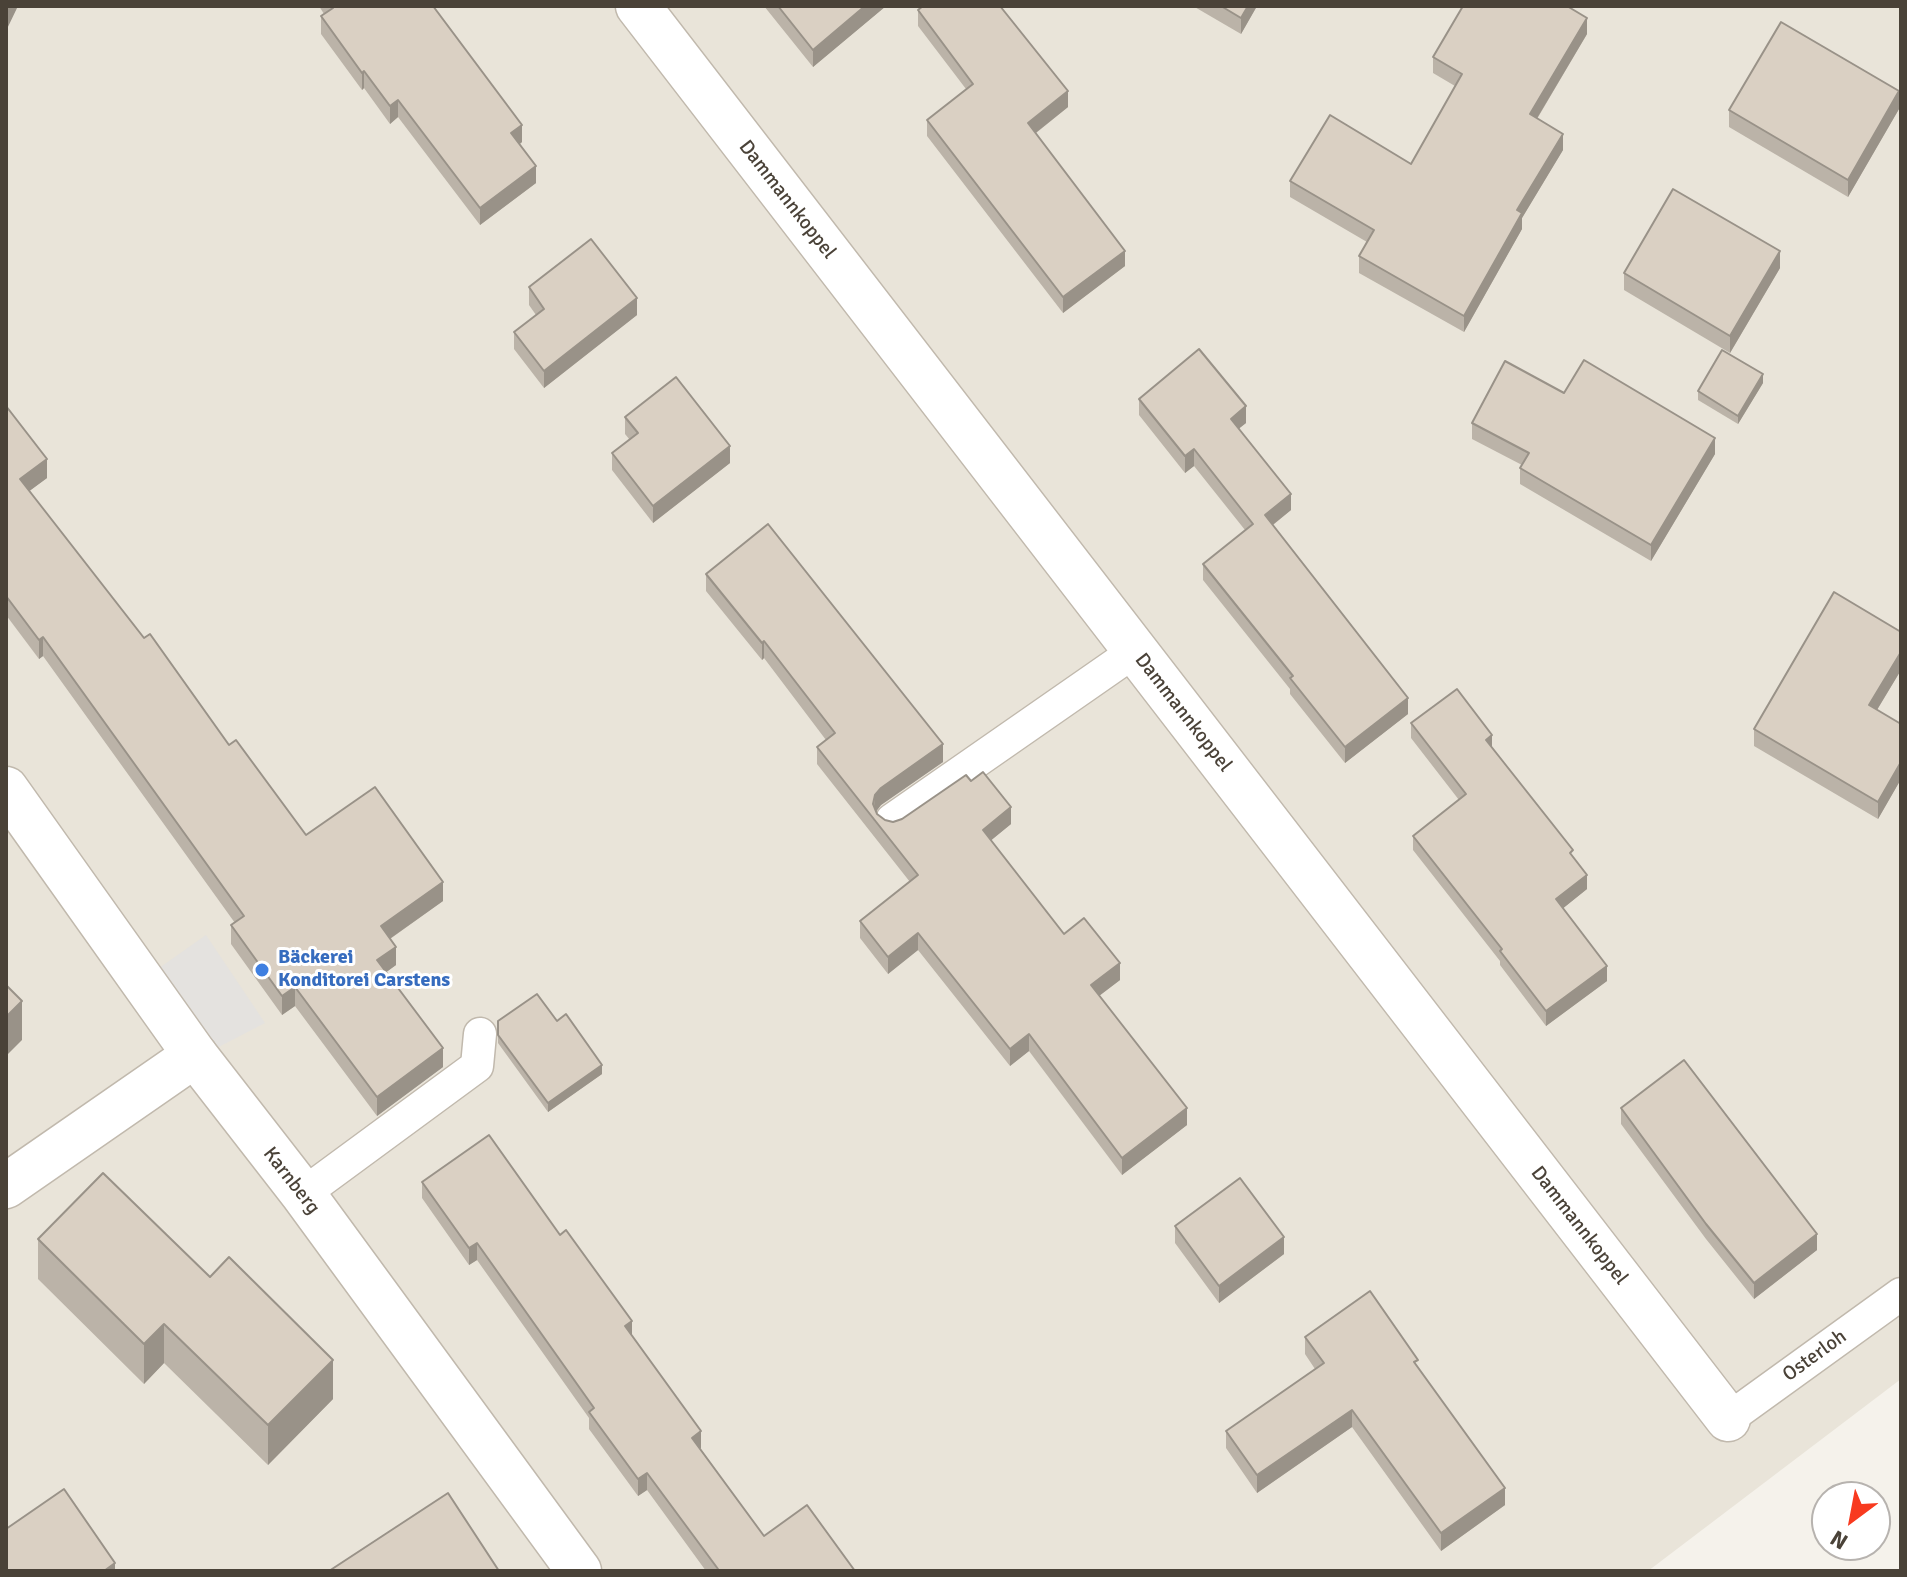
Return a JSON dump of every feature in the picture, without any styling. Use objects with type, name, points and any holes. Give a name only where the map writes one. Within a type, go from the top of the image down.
[{"type":"street","name":"Dammannkoppel","points":[[638,6],[1728,1419]]},
{"type":"street","name":"Karnberg","points":[[6,789],[195,1055],[303,1194],[579,1571]]},
{"type":"street","points":[[6,1186],[195,1055]]},
{"type":"lane","points":[[892,820],[1135,651]]},
{"type":"lane","points":[[303,1194],[477,1066],[480,1034]]},
{"type":"lane","name":"Osterloh","points":[[1728,1419],[1901,1294]]},
{"type":"shaded area","points":[[6,6],[1901,6],[1901,1379],[1648,1571],[6,1571]]},
{"type":"shaded area","points":[[206,935],[265,1023],[209,1052],[155,971]]},
{"type":"building","points":[[331,6],[433,6],[522,125],[511,133],[536,166],[480,208],[398,100],[390,106],[364,71],[362,73],[321,16],[333,8]]},
{"type":"building","points":[[778,6],[865,6],[813,50]]},
{"type":"building","points":[[923,6],[1000,6],[1068,91],[1028,123],[1125,251],[1063,297],[927,120],[973,84],[918,10]]},
{"type":"building","points":[[1221,6],[1248,6],[1241,18]]},
{"type":"building","points":[[1463,6],[1567,6],[1587,18],[1530,114],[1563,134],[1517,210],[1522,213],[1464,316],[1359,256],[1374,230],[1290,181],[1330,115],[1411,164],[1462,74],[1433,57]]},
{"type":"building","points":[[1781,22],[1899,91],[1848,180],[1729,110]]},
{"type":"building","points":[[1673,189],[1780,251],[1730,336],[1624,273]]},
{"type":"building","points":[[591,239],[637,298],[544,371],[514,332],[544,309],[529,287]]},
{"type":"building","points":[[1199,349],[1246,406],[1231,419],[1291,494],[1265,515],[1408,698],[1345,747],[1290,678],[1293,676],[1203,564],[1253,524],[1194,449],[1185,456],[1139,399]]},
{"type":"building","points":[[1722,350],[1763,374],[1738,416],[1698,391]]},
{"type":"building","points":[[1584,360],[1715,438],[1651,545],[1520,468],[1529,453],[1472,423],[1505,361],[1564,393]]},
{"type":"building","points":[[676,377],[730,446],[653,506],[612,453],[638,433],[625,417]]},
{"type":"building","points":[[6,406],[47,459],[20,479],[144,638],[150,634],[229,745],[236,740],[306,835],[375,787],[443,882],[381,926],[396,947],[377,960],[443,1048],[377,1097],[295,987],[282,996],[231,925],[244,916],[43,637],[39,640],[6,596]]},
{"type":"building","points":[[768,524],[943,744],[881,788],[873,804],[877,814],[893,822],[902,819],[966,775],[971,781],[983,772],[1011,807],[983,830],[1064,934],[1084,918],[1120,963],[1091,985],[1187,1108],[1122,1158],[1029,1034],[1010,1049],[918,933],[888,957],[860,921],[918,875],[817,747],[835,733],[764,641],[762,643],[706,574]]},
{"type":"building","points":[[1834,592],[1901,632],[1901,652],[1869,705],[1901,724],[1901,762],[1878,802],[1754,729]]},
{"type":"building","points":[[1457,689],[1492,735],[1486,740],[1573,850],[1570,853],[1587,875],[1556,899],[1607,966],[1546,1011],[1500,951],[1502,949],[1413,836],[1466,794],[1411,723]]},
{"type":"building","points":[[6,985],[22,1001],[6,1017]]},
{"type":"building","points":[[537,994],[557,1021],[566,1014],[602,1065],[548,1103],[498,1035],[498,1021]]},
{"type":"building","points":[[1684,1060],[1817,1234],[1754,1283],[1706,1224],[1621,1108]]},
{"type":"building","points":[[489,1135],[560,1235],[566,1230],[632,1321],[625,1326],[701,1431],[692,1438],[764,1536],[807,1505],[855,1571],[715,1571],[718,1569],[647,1473],[638,1479],[589,1412],[594,1408],[477,1243],[469,1248],[422,1182]]},
{"type":"building","points":[[103,1173],[210,1277],[229,1257],[333,1360],[268,1425],[164,1324],[144,1344],[38,1239]]},
{"type":"building","points":[[1240,1178],[1284,1237],[1219,1286],[1175,1226]]},
{"type":"building","points":[[1370,1291],[1418,1360],[1414,1362],[1505,1488],[1441,1533],[1352,1410],[1257,1475],[1226,1431],[1324,1363],[1305,1337]]},
{"type":"building","points":[[64,1489],[115,1563],[104,1571],[6,1571],[6,1529]]},
{"type":"building","points":[[448,1493],[499,1571],[329,1571]]},
{"type":"place","name":"Bäckerei Konditorei Carstens","points":[[262,970]]}]
